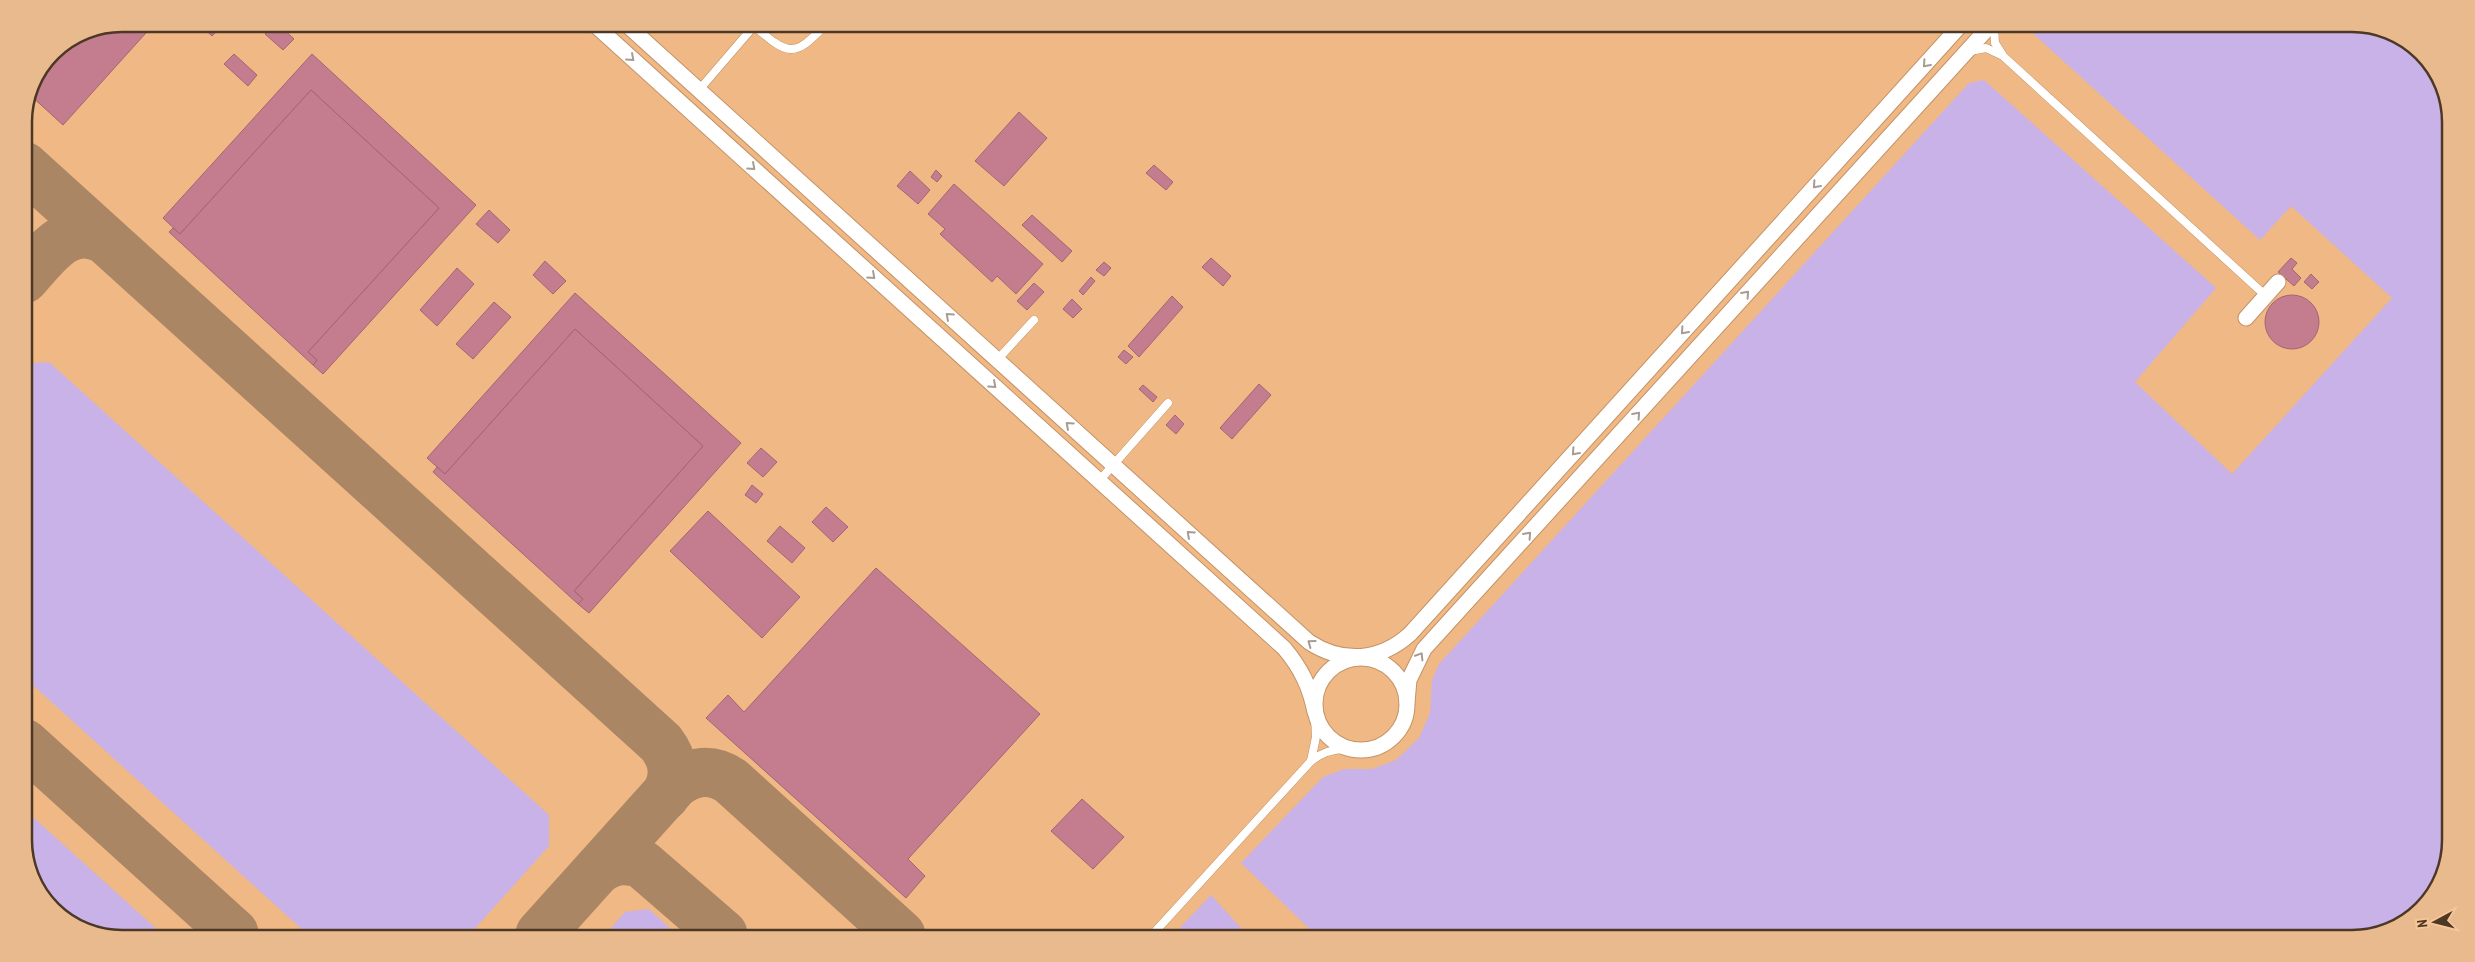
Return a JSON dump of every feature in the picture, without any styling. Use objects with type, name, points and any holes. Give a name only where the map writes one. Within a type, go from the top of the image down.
[{"type":"street","points":[[603,32],[1284,648],[1302,671],[1322,728],[1334,742],[1356,750],[1368,750],[1388,741],[1403,724],[1409,680],[1424,649],[1984,32]]},
{"type":"street","points":[[635,32],[1309,642],[1331,654],[1369,658],[1391,669],[1405,690],[1407,702]]},
{"type":"street","points":[[1315,712],[1316,693],[1324,675],[1344,660],[1380,653],[1401,642],[1410,634],[1954,32]]},
{"type":"street","points":[[1904,88],[1901,96],[1905,104],[1912,106],[1920,103]]},
{"type":"street","points":[[1886,108],[1893,105],[1901,108],[1904,115],[1902,123]]},
{"type":"street","points":[[2246,318],[2278,282]]},
{"type":"lane","points":[[699,90],[748,32]]},
{"type":"lane","points":[[761,32],[777,45],[792,50],[807,45],[819,32]]},
{"type":"lane","points":[[1994,32],[1995,43],[2003,56]]},
{"type":"lane","points":[[1960,58],[1980,48],[1992,50],[2003,56],[2266,296]]},
{"type":"lane","points":[[998,360],[1034,320]]},
{"type":"lane","points":[[1099,481],[1168,403]]},
{"type":"lane","points":[[1311,761],[1316,736],[1315,712]]},
{"type":"lane","points":[[1157,930],[1311,761],[1329,751],[1356,750]]},
{"type":"shaded area","points":[[122,32],[2353,32],[2382,37],[2403,48],[2424,68],[2438,93],[2442,116],[2442,852],[2438,869],[2422,897],[2410,897],[2410,909],[2403,914],[2382,925],[2353,930],[122,930],[93,925],[68,911],[51,894],[37,869],[33,846],[32,122],[39,88],[55,63],[77,45],[93,37]]},
{"type":"shaded area","points":[[2031,32],[2365,33],[2382,37],[2412,55],[2424,68],[2438,93],[2442,116],[2442,852],[2438,869],[2430,885],[2422,897],[2410,897],[2410,909],[2403,914],[2382,925],[2353,930],[1311,930],[1241,863],[1323,777],[1344,769],[1372,769],[1396,760],[1419,738],[1430,713],[1432,680],[1439,664],[1969,83],[1984,80],[2216,288],[2135,382],[2232,474],[2392,298],[2291,206],[2260,240]]},
{"type":"shaded area","points":[[49,362],[549,815],[549,846],[474,930],[303,930],[33,685],[32,363]]},
{"type":"shaded area","points":[[33,817],[158,930],[122,930],[93,925],[77,917],[59,903],[45,885],[37,869],[33,846]]},
{"type":"shaded area","points":[[1211,895],[1241,928],[1239,930],[1178,930]]},
{"type":"shaded area","points":[[649,909],[672,930],[609,930],[625,912]]},
{"type":"building","points":[[147,32],[63,125],[36,100],[39,88],[55,63],[72,48],[93,37],[110,33]]},
{"type":"building","points":[[208,32],[216,32],[212,36]]},
{"type":"building","points":[[267,32],[287,32],[294,39],[283,50],[265,34]]},
{"type":"building","points":[[234,54],[257,75],[248,86],[224,64]]},
{"type":"building","points":[[312,54],[476,205],[323,374],[313,365],[317,360],[308,352],[439,208],[311,90],[180,234],[163,218]]},
{"type":"building","points":[[311,90],[439,208],[308,352],[317,360],[313,365],[169,232],[173,228],[180,234]]},
{"type":"building","points":[[1019,112],[1047,138],[1004,186],[975,161]]},
{"type":"building","points":[[1154,165],[1173,182],[1166,190],[1146,173]]},
{"type":"building","points":[[936,170],[942,176],[937,182],[931,177]]},
{"type":"building","points":[[910,171],[930,190],[918,204],[897,186]]},
{"type":"building","points":[[954,184],[1043,264],[1016,294],[997,276],[992,282],[940,234],[945,229],[928,214]]},
{"type":"building","points":[[489,210],[510,230],[498,243],[476,224]]},
{"type":"building","points":[[1032,215],[1072,251],[1062,262],[1022,225]]},
{"type":"building","points":[[1211,258],[1231,276],[1223,286],[1202,267]]},
{"type":"building","points":[[2291,258],[2297,263],[2292,269],[2301,278],[2294,286],[2278,272]]},
{"type":"building","points":[[545,261],[566,281],[553,294],[533,275]]},
{"type":"building","points":[[1104,262],[1111,268],[1104,276],[1096,270]]},
{"type":"building","points":[[457,268],[474,284],[437,326],[420,310]]},
{"type":"building","points":[[2311,274],[2319,282],[2312,289],[2304,282]]},
{"type":"building","points":[[1091,277],[1095,281],[1083,295],[1079,291]]},
{"type":"building","points":[[1034,283],[1044,292],[1027,310],[1017,301]]},
{"type":"building","points":[[575,293],[741,443],[589,613],[578,604],[583,599],[574,591],[703,446],[575,329],[445,474],[427,458]]},
{"type":"building","points":[[2292,295],[2302,297],[2311,303],[2317,312],[2319,322],[2317,332],[2311,341],[2302,347],[2292,349],[2282,347],[2273,341],[2267,332],[2265,322],[2267,312],[2273,303],[2282,297]]},
{"type":"building","points":[[1172,296],[1183,307],[1139,357],[1128,346]]},
{"type":"building","points":[[1072,299],[1082,309],[1073,318],[1063,309]]},
{"type":"building","points":[[494,302],[511,317],[473,359],[456,344]]},
{"type":"building","points":[[575,329],[703,446],[574,591],[583,599],[578,604],[433,472],[437,467],[445,474]]},
{"type":"building","points":[[1124,350],[1133,357],[1126,364],[1118,357]]},
{"type":"building","points":[[1259,384],[1271,395],[1232,439],[1220,428]]},
{"type":"building","points":[[1143,385],[1157,397],[1153,402],[1139,389]]},
{"type":"building","points":[[1175,415],[1184,424],[1176,434],[1166,425]]},
{"type":"building","points":[[761,448],[777,462],[763,477],[747,463]]},
{"type":"building","points":[[752,485],[763,494],[756,503],[745,495]]},
{"type":"building","points":[[826,507],[848,527],[833,542],[812,522]]},
{"type":"building","points":[[708,511],[800,597],[762,638],[670,551]]},
{"type":"building","points":[[780,526],[805,548],[792,563],[767,541]]},
{"type":"building","points":[[876,568],[1040,714],[908,859],[925,876],[906,898],[706,718],[728,695],[744,712]]},
{"type":"building","points":[[1082,799],[1124,837],[1093,869],[1051,831]]},
{"type":"taxiway","points":[[32,173],[661,743],[669,756],[672,769],[671,782],[665,796]]},
{"type":"taxiway","points":[[32,270],[49,251],[68,237],[79,234],[104,239]]},
{"type":"taxiway","points":[[33,751],[231,930]]},
{"type":"taxiway","points":[[544,930],[674,785],[688,776],[702,772],[717,774],[731,781],[895,930]]},
{"type":"taxiway","points":[[598,870],[608,864],[619,861],[642,864],[718,930]]}]
